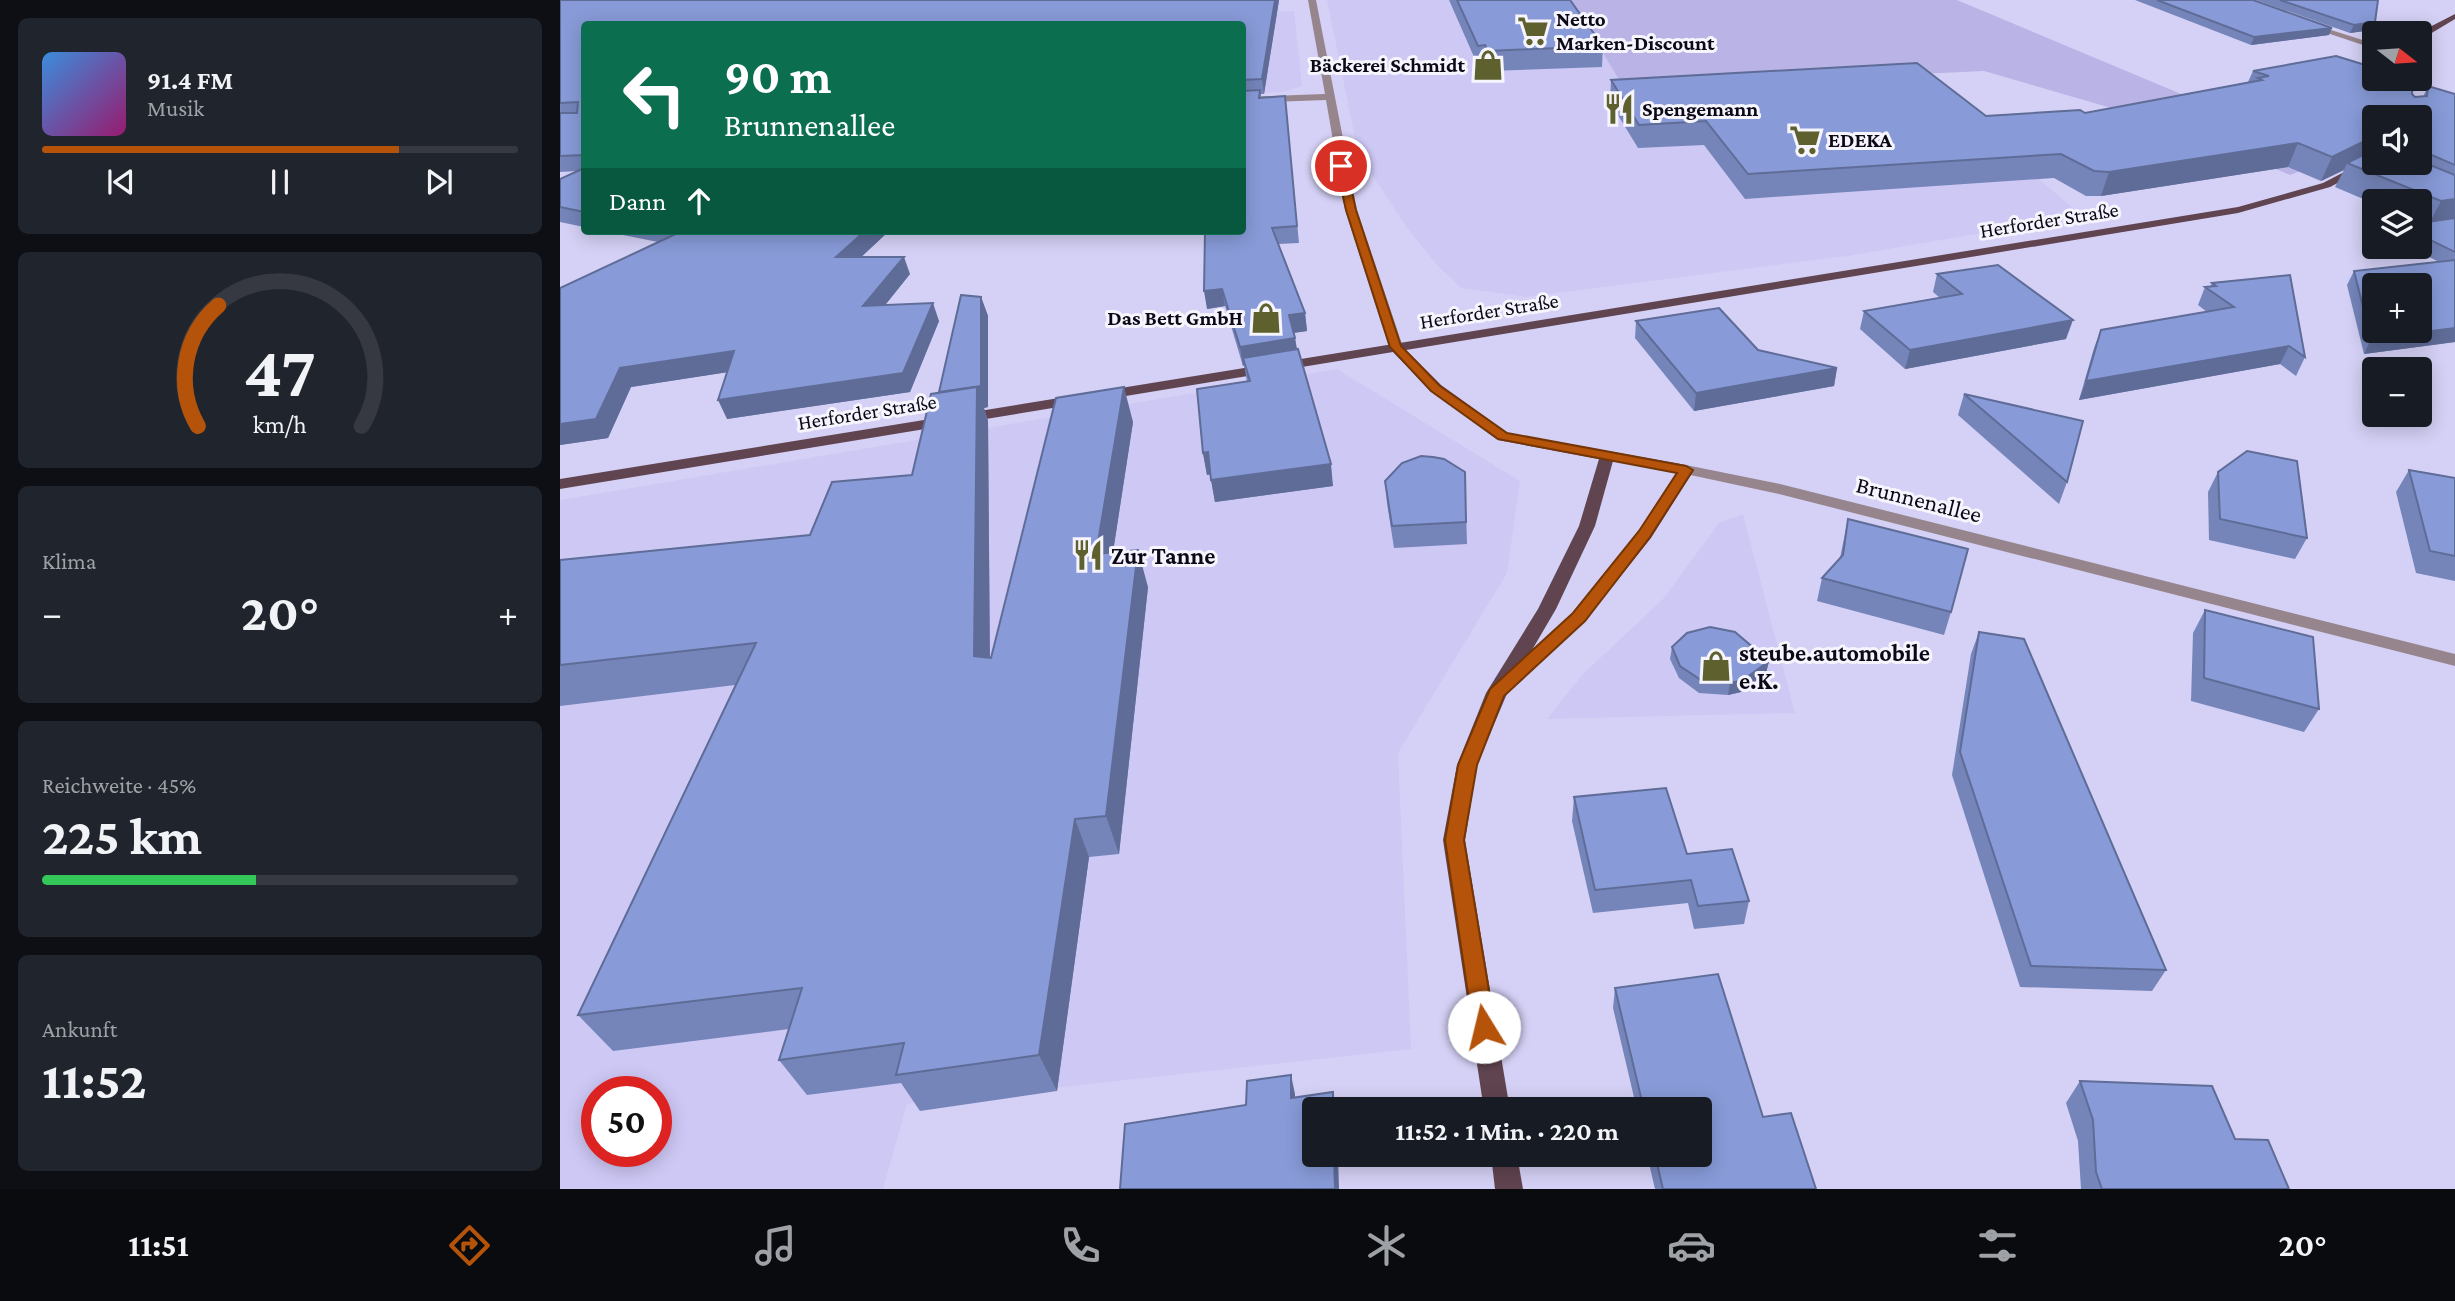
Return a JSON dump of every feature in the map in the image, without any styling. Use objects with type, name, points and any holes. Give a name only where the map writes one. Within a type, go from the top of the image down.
[{"type":"main road","points":[[2432,29],[2455,16]]},
{"type":"main road","name":"Herforder Straße","points":[[560,484],[2238,210],[2293,197],[2362,169]]},
{"type":"main road","name":"Brunnenallee","points":[[1396,347],[1436,388],[1503,437],[1686,470]]},
{"type":"main road","points":[[1495,1097],[1454,840],[1467,765],[1496,693],[1547,609],[1587,526],[1606,456]]},
{"type":"main road","points":[[1496,693],[1579,617],[1645,534],[1686,470]]},
{"type":"main road","points":[[1506,1167],[1510,1189]]},
{"type":"street","points":[[1312,0],[1351,210],[1396,347]]},
{"type":"street","points":[[2293,19],[2362,43]]},
{"type":"street","points":[[1246,100],[1329,97]]},
{"type":"street","name":"Brunnenallee","points":[[1686,470],[1780,489],[2455,660]]},
{"type":"shaded area","points":[[1327,0],[1571,0],[1624,88],[1993,139],[2082,216],[1847,256],[1526,297],[1461,288],[1437,265],[1407,228],[1358,153]]},
{"type":"shaded area","points":[[1571,0],[1957,0],[2334,158],[2290,175],[2187,130],[1984,71],[1624,88]]},
{"type":"shaded area","points":[[1294,11],[1302,86],[1283,92],[1246,93],[1246,21],[1158,21],[1159,16]]},
{"type":"shaded area","points":[[1337,369],[1520,481],[1507,573],[1398,753],[1411,1049],[907,1104],[883,1189],[560,1189],[560,500]]},
{"type":"shaded area","points":[[1743,514],[1795,713],[1547,719],[1582,675],[1663,599],[1719,523]]},
{"type":"building","points":[[560,0],[1275,0],[1262,79],[1246,80],[1246,21],[581,21],[581,155],[560,156],[560,113],[577,113],[578,102],[560,103]]},
{"type":"building","points":[[1457,0],[1570,0],[1603,46],[1488,51],[1485,45],[1478,46]]},
{"type":"building","points":[[2157,0],[2253,0],[2332,28],[2254,37]]},
{"type":"building","points":[[2280,0],[2378,0],[2375,21],[2362,21],[2362,24],[2354,25]]},
{"type":"building","points":[[2336,56],[2362,64],[2362,91],[2412,91],[2415,97],[2427,96],[2432,87],[2455,94],[2455,165],[2432,155],[2432,105],[2362,105],[2362,142],[2332,157],[2298,143],[2109,172],[2094,171],[2061,154],[1748,174],[1706,121],[1639,125],[1611,80],[1917,63],[1986,116],[2080,110],[2085,113],[2262,80],[2258,78],[2269,76],[2253,71]]},
{"type":"building","points":[[1260,90],[1259,98],[1285,96],[1297,226],[1272,228],[1305,313],[1289,315],[1295,338],[1240,347],[1222,289],[1204,291],[1205,235],[1246,235],[1246,91]]},
{"type":"building","points":[[2362,156],[2362,169],[2347,163]]},
{"type":"building","points":[[2432,166],[2455,175],[2455,199],[2441,201],[2432,197],[2432,189],[2411,189],[2377,175],[2432,175]]},
{"type":"building","points":[[581,169],[581,211],[560,207],[560,179]]},
{"type":"building","points":[[2455,218],[2455,252],[2432,241],[2432,221]]},
{"type":"building","points":[[674,235],[861,235],[836,257],[904,257],[863,306],[933,303],[903,373],[718,400],[734,351],[620,368],[596,419],[560,424],[560,288]]},
{"type":"building","points":[[2455,260],[2455,328],[2432,331],[2432,273],[2362,273],[2362,303],[2354,271]]},
{"type":"building","points":[[1998,265],[2073,320],[1910,350],[1864,311],[1962,294],[1937,274]]},
{"type":"building","points":[[2290,275],[2305,357],[2289,346],[2086,381],[2101,330],[2234,307],[2205,287],[2216,286],[2212,283]]},
{"type":"building","points":[[961,295],[981,297],[981,386],[939,392]]},
{"type":"building","points":[[1719,308],[1758,350],[1837,368],[1696,393],[1636,321]]},
{"type":"building","points":[[1298,349],[1331,464],[1211,480],[1208,452],[1203,453],[1197,389],[1250,381],[1243,358]]},
{"type":"building","points":[[977,387],[974,656],[991,658],[1056,398],[1124,387],[1096,554],[1138,550],[1106,816],[1075,819],[1039,1055],[896,1075],[904,1043],[779,1060],[802,988],[578,1015],[756,643],[560,665],[560,560],[810,535],[832,482],[912,475],[931,394]]},
{"type":"building","points":[[1964,394],[2083,421],[2067,482]]},
{"type":"building","points":[[2247,451],[2297,461],[2307,538],[2220,519],[2218,472]]},
{"type":"building","points":[[1421,456],[1444,459],[1465,472],[1466,522],[1392,526],[1385,481],[1402,463]]},
{"type":"building","points":[[2409,470],[2455,478],[2455,556],[2430,551]]},
{"type":"building","points":[[1848,519],[1968,549],[1951,612],[1822,578],[1843,555]]},
{"type":"building","points":[[2205,610],[2313,637],[2319,709],[2204,678]]},
{"type":"building","points":[[1710,627],[1735,632],[1769,661],[1743,680],[1730,683],[1701,680],[1680,666],[1672,647],[1687,633]]},
{"type":"building","points":[[1979,632],[2024,639],[2166,970],[2031,966],[1960,752]]},
{"type":"building","points":[[1666,788],[1687,854],[1732,849],[1749,901],[1698,906],[1691,880],[1595,890],[1574,797]]},
{"type":"building","points":[[1718,974],[1763,1117],[1791,1113],[1816,1189],[1663,1189],[1658,1167],[1712,1167],[1712,1097],[1641,1097],[1615,988]]},
{"type":"building","points":[[1291,1075],[1291,1098],[1333,1092],[1333,1097],[1302,1097],[1302,1167],[1334,1167],[1335,1189],[1120,1189],[1125,1124],[1246,1105],[1247,1081]]},
{"type":"building","points":[[2080,1081],[2212,1086],[2235,1139],[2268,1140],[2289,1189],[2102,1189],[2096,1172],[2093,1120]]},
{"type":"place","name":"Netto Marken-Discount","points":[[1533,31]]},
{"type":"place","name":"Bäckerei Schmidt","points":[[1488,65]]},
{"type":"place","name":"Spengemann","points":[[1619,109]]},
{"type":"place","name":"EDEKA","points":[[1805,140]]},
{"type":"place","name":"Das Bett GmbH","points":[[1266,318]]},
{"type":"place","name":"Zur Tanne","points":[[1088,555]]},
{"type":"place","name":"steube.automobile e.K.","points":[[1716,666]]},
{"type":"route","points":[[1341,166],[1351,210],[1396,347],[1436,388],[1503,437],[1686,470],[1645,534],[1579,617],[1496,693],[1467,765],[1454,840],[1484,1027]]}]
